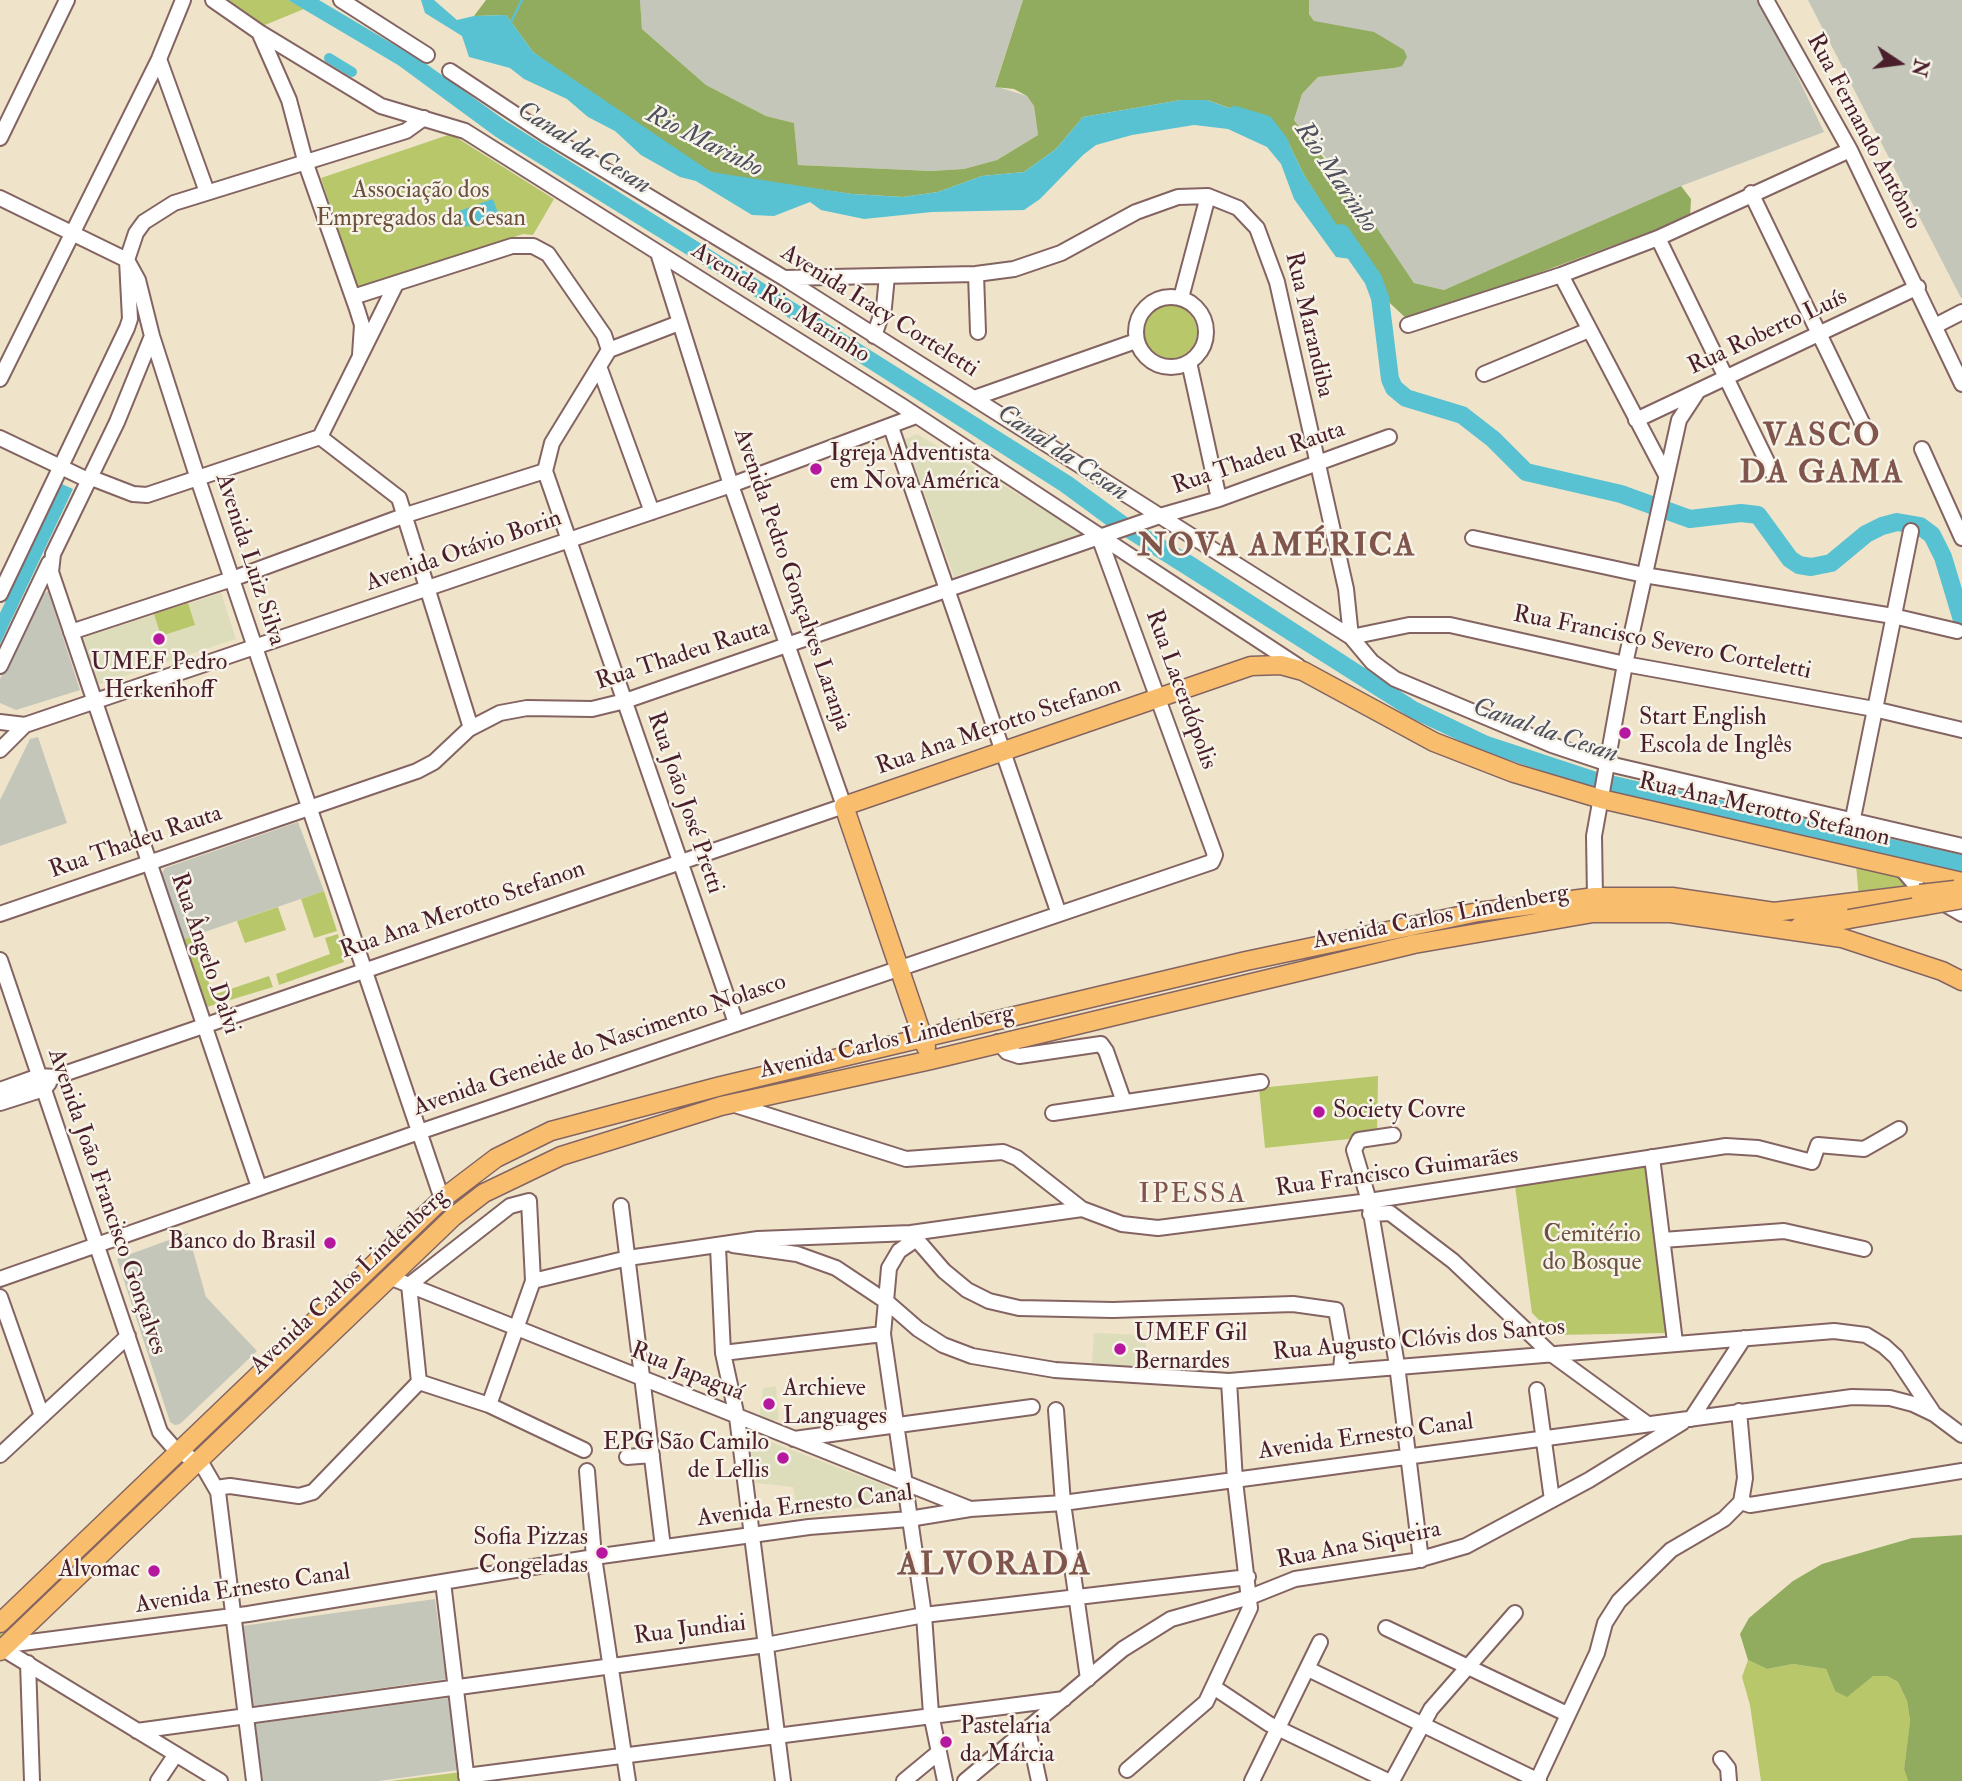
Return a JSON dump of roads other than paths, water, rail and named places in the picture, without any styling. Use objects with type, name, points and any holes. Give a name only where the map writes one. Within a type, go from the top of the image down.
[{"type":"main road","name":"Rua Ana Merotto Stefanon","points":[[844,806],[1259,665],[1281,665],[1310,674],[1434,742],[1514,773],[1962,882]]},
{"type":"main road","name":"Avenida Pedro Gonçalves Laranja","points":[[844,806],[897,968],[931,1060]]},
{"type":"main road","points":[[1762,920],[1783,928],[1849,911],[1962,890]]},
{"type":"main road","name":"Avenida Carlos Lindenberg","points":[[0,1623],[442,1199],[496,1158],[551,1131],[720,1086],[1247,961],[1424,922],[1595,897],[1672,897],[1860,942],[1942,971],[1962,981]]},
{"type":"main road","points":[[1849,911],[1962,899]]},
{"type":"main road","name":"Avenida Carlos Lindenberg","points":[[3,1648],[463,1209],[524,1172],[598,1143],[732,1104],[931,1060],[1414,944],[1593,913],[1671,913],[1762,920]]},
{"type":"main road","points":[[1942,971],[1962,975]]},
{"type":"street","points":[[0,138],[66,0]]},
{"type":"street","points":[[0,379],[159,59],[183,0]]},
{"type":"street","name":"Avenida Rio Marinho","points":[[213,0],[260,32],[382,106],[465,131],[916,416],[1310,674]]},
{"type":"street","points":[[341,0],[427,55]]},
{"type":"street","name":"Rua Fernando Antônio","points":[[1766,0],[1850,150],[1918,287],[1962,384]]},
{"type":"street","points":[[260,32],[289,100],[306,164],[362,325],[360,355]]},
{"type":"street","points":[[159,59],[207,192]]},
{"type":"street","name":"Avenida Rio Marinho","points":[[450,71],[545,134],[681,215]]},
{"type":"street","points":[[0,594],[127,328],[130,318],[127,260],[136,233],[144,222],[174,203],[406,131],[424,118]]},
{"type":"street","points":[[1408,325],[1561,275],[1658,238],[1751,193],[1850,150]]},
{"type":"street","points":[[1751,193],[1869,437]]},
{"type":"street","points":[[1181,298],[1208,196]]},
{"type":"street","name":"Rua Marandiba","points":[[784,278],[976,274],[1041,262],[1157,203],[1178,197],[1208,196],[1227,202],[1248,216],[1266,247],[1277,282],[1346,589],[1351,637]]},
{"type":"street","points":[[0,198],[127,260]]},
{"type":"street","name":"Avenida Iracy Corteletti","points":[[681,215],[1351,637],[1365,655],[1395,680],[1607,769],[1853,818],[1962,846]]},
{"type":"street","points":[[1658,238],[1774,476]]},
{"type":"street","points":[[353,297],[395,286],[512,246],[533,246],[542,249],[556,265],[596,319],[609,349]]},
{"type":"street","name":"Avenida Pedro Gonçalves Laranja","points":[[659,256],[731,485],[844,806]]},
{"type":"street","name":"Avenida Luiz Silva","points":[[127,260],[138,280],[152,336],[198,480],[442,1199]]},
{"type":"street","points":[[976,274],[978,332]]},
{"type":"street","points":[[1561,275],[1666,475]]},
{"type":"street","points":[[874,336],[884,307],[887,276]]},
{"type":"street","points":[[0,438],[59,467],[142,495],[198,480],[320,437],[395,286]]},
{"type":"street","name":"Rua Roberto Luís","points":[[1636,420],[1918,287]]},
{"type":"street","points":[[1170,296],[1181,298],[1198,309],[1206,327],[1203,347],[1189,362],[1171,368],[1162,367],[1146,358],[1136,341],[1137,320],[1150,303],[1170,296]]},
{"type":"street","points":[[1935,326],[1962,312]]},
{"type":"street","points":[[71,632],[232,579],[406,515],[545,471],[552,443],[600,369],[609,349],[679,323]]},
{"type":"street","points":[[1483,374],[1590,330]]},
{"type":"street","name":"Rua Ângelo Dalvi","points":[[0,666],[46,579],[53,554],[117,422],[152,336]]},
{"type":"street","points":[[974,398],[1136,341]]},
{"type":"street","points":[[1189,362],[1219,499]]},
{"type":"street","points":[[600,369],[652,512]]},
{"type":"street","points":[[1595,897],[1592,850],[1625,664],[1679,420],[1698,391]]},
{"type":"street","name":"Avenida Otávio Borin","points":[[0,722],[25,725],[94,702],[731,485],[916,416]]},
{"type":"street","points":[[891,427],[1059,914]]},
{"type":"street","points":[[320,437],[396,493],[406,515],[471,728]]},
{"type":"street","name":"Rua Thadeu Rauta","points":[[0,914],[423,768],[471,728],[494,715],[514,709],[586,710],[625,701],[1142,522],[1219,499],[1389,438]]},
{"type":"street","points":[[1922,449],[1962,538]]},
{"type":"street","name":"Rua João José Pretti","points":[[545,471],[736,1023]]},
{"type":"street","points":[[1853,818],[1911,531]]},
{"type":"street","name":"Rua Lacerdópolis","points":[[1099,537],[1160,697],[1215,859]]},
{"type":"street","points":[[1473,538],[1644,575],[1893,616],[1957,631]]},
{"type":"street","name":"Rua Ângelo Dalvi","points":[[46,579],[71,632],[259,1187]]},
{"type":"street","name":"Rua Francisco Severo Corteletti","points":[[1351,637],[1409,625],[1450,625],[1625,664],[1874,709],[1962,730]]},
{"type":"street","points":[[1365,655],[1371,634]]},
{"type":"street","name":"Avenida Otávio Borin","points":[[0,750],[25,725]]},
{"type":"street","name":"Rua Ana Merotto Stefanon","points":[[0,1090],[41,1082],[844,806]]},
{"type":"street","name":"Avenida Geneide do Nascimento Nolasco","points":[[0,1279],[259,1187],[599,1073],[736,1023],[1215,859]]},
{"type":"street","points":[[1901,868],[1920,890],[1962,914]]},
{"type":"street","name":"Avenida João Francisco Gonçalves","points":[[0,960],[160,1432],[179,1451]]},
{"type":"street","points":[[998,1042],[1007,1052],[1019,1056],[1101,1044],[1124,1102]]},
{"type":"street","points":[[0,1102],[41,1082]]},
{"type":"street","points":[[1052,1113],[1261,1082]]},
{"type":"street","points":[[732,1104],[910,1160],[988,1150],[1003,1152],[1017,1158],[1082,1209]]},
{"type":"street","name":"Rua Francisco Guimarães","points":[[733,1245],[758,1240],[913,1236],[1082,1209],[1122,1224],[1158,1228],[1370,1208],[1652,1157],[1741,1146],[1812,1162],[1818,1145],[1864,1149],[1899,1129]]},
{"type":"street","points":[[1393,1135],[1359,1139],[1354,1150],[1370,1208],[1397,1365],[1421,1560]]},
{"type":"street","points":[[1652,1157],[1675,1342]]},
{"type":"street","points":[[216,1488],[230,1486],[299,1496],[313,1492],[419,1382],[409,1285],[510,1206],[529,1201],[533,1281],[489,1405]]},
{"type":"street","points":[[621,1206],[663,1547]]},
{"type":"street","points":[[1370,1208],[1390,1213],[1453,1261],[1549,1353],[1641,1435]]},
{"type":"street","points":[[1663,1240],[1784,1231],[1864,1249]]},
{"type":"street","points":[[945,1781],[931,1714],[924,1615],[883,1334],[889,1268],[899,1251],[913,1236],[944,1271],[967,1290],[989,1301],[1019,1308],[1113,1310],[1293,1304],[1336,1310],[1341,1328],[1341,1370]]},
{"type":"street","points":[[533,1281],[628,1258],[733,1245]]},
{"type":"street","name":"Rua Augusto Clóvis dos Santos","points":[[733,1245],[818,1260],[836,1268],[887,1302],[918,1329],[943,1345],[972,1356],[1055,1370],[1229,1381],[1675,1342],[1834,1331],[1866,1335],[1896,1357],[1934,1414]]},
{"type":"street","points":[[718,1247],[723,1353],[737,1417],[783,1781]]},
{"type":"street","name":"Rua Japaguá","points":[[389,1277],[970,1509]]},
{"type":"street","points":[[0,1297],[42,1416]]},
{"type":"street","points":[[723,1353],[883,1334]]},
{"type":"street","points":[[0,1455],[128,1336]]},
{"type":"street","points":[[1696,1417],[1744,1338]]},
{"type":"street","points":[[1127,1770],[1193,1716],[1215,1688],[1249,1613],[1248,1577],[1235,1481],[1229,1381]]},
{"type":"street","points":[[419,1382],[489,1405],[584,1450]]},
{"type":"street","points":[[1537,1390],[1552,1500]]},
{"type":"street","name":"Avenida Ernesto Canal","points":[[3,1648],[235,1615],[594,1557],[753,1537],[809,1527],[909,1519],[970,1509],[1063,1503],[1610,1428],[1641,1435],[1696,1417],[1739,1411],[1865,1396],[1903,1401],[1934,1414]]},
{"type":"street","points":[[791,1439],[1032,1407]]},
{"type":"street","points":[[1056,1410],[1063,1503],[1088,1679]]},
{"type":"street","points":[[1308,1669],[1537,1781],[1597,1653],[1605,1623],[1619,1601],[1671,1549],[1724,1519],[1741,1502],[1745,1478],[1739,1411]]},
{"type":"street","points":[[1934,1414],[1962,1435]]},
{"type":"street","name":"Rua Ana Siqueira","points":[[965,1781],[1143,1634],[1171,1619],[1250,1597],[1276,1585],[1305,1577],[1421,1560],[1480,1539],[1631,1454],[1641,1435]]},
{"type":"street","points":[[179,1451],[198,1461],[216,1488],[235,1615],[254,1781]]},
{"type":"street","points":[[627,1457],[652,1455]]},
{"type":"street","points":[[587,1471],[594,1557],[628,1781]]},
{"type":"street","points":[[1741,1502],[1750,1505],[1962,1471]]},
{"type":"street","name":"Rua Jundiai","points":[[137,1731],[611,1664],[766,1645],[924,1615],[1248,1577]]},
{"type":"street","points":[[443,1582],[458,1685],[467,1778],[778,1733],[1065,1698]]},
{"type":"street","points":[[1215,1688],[1279,1728],[1390,1781],[1422,1723],[1467,1666],[1515,1613]]},
{"type":"street","points":[[1386,1628],[1567,1714]]},
{"type":"street","points":[[1252,1781],[1320,1642]]},
{"type":"street","points":[[3,1648],[220,1781]]},
{"type":"street","points":[[28,1663],[32,1781]]},
{"type":"street","points":[[1028,1730],[1039,1781]]},
{"type":"street","points":[[904,1781],[939,1752]]},
{"type":"street","points":[[158,1781],[176,1754]]},
{"type":"street","points":[[1721,1759],[1728,1768],[1729,1781]]},
{"type":"water","name":"Rio Marinho","points":[[288,0],[319,0],[425,63],[506,121],[1072,477],[1131,520],[1194,557],[1417,702],[1488,736],[1597,772],[1962,855],[1962,872],[1595,788],[1481,751],[1409,717],[1109,527],[1060,491],[786,316],[496,137],[398,65]]},
{"type":"water","points":[[421,0],[434,0],[457,20],[474,16],[506,15],[533,52],[711,172],[852,194],[903,197],[938,192],[982,176],[1024,172],[1056,149],[1083,117],[1181,100],[1207,100],[1253,117],[1285,136],[1304,175],[1355,253],[1351,259],[1336,257],[1294,199],[1281,164],[1267,147],[1228,129],[1194,125],[1132,135],[1096,145],[1040,199],[1024,210],[932,212],[864,219],[821,210],[810,202],[774,216],[752,215],[696,181],[680,177],[641,155],[615,131],[588,117],[567,99],[524,79],[510,68],[469,57],[462,36],[425,13]]},
{"type":"water","points":[[493,199],[499,216],[465,227],[459,211]]},
{"type":"water","points":[[62,484],[73,489],[0,644],[0,613]]},
{"type":"waterway","points":[[511,22],[522,0]]},
{"type":"waterway","points":[[329,58],[352,72]]},
{"type":"waterway","name":"Rio Marinho","points":[[1235,115],[1265,124],[1280,144]]},
{"type":"waterway","name":"Rio Marinho","points":[[1341,233],[1373,279],[1380,298],[1390,379],[1394,388],[1406,398],[1462,415],[1493,439],[1526,472],[1621,494],[1690,519],[1741,513],[1758,515],[1790,559],[1799,565],[1811,567],[1831,563],[1866,534],[1882,526],[1897,522],[1920,526],[1932,535],[1943,557],[1962,620]]},
{"type":"place","name":"Igreja Adventista em Nova América","points":[[816,469]]},
{"type":"place","name":"UMEF Pedro Herkenhoff","points":[[159,639]]},
{"type":"place","name":"Start English Escola de Inglês","points":[[1625,733]]},
{"type":"place","name":"Society Covre","points":[[1319,1112]]},
{"type":"place","name":"Banco do Brasil","points":[[330,1243]]},
{"type":"place","name":"UMEF Gil Bernardes","points":[[1120,1349]]},
{"type":"place","name":"Archieve Languages","points":[[769,1404]]},
{"type":"place","name":"EPG São Camilo de Lellis","points":[[783,1458]]},
{"type":"place","name":"Sofia Pizzas Congeladas","points":[[602,1553]]},
{"type":"place","name":"Alvomac","points":[[154,1571]]},
{"type":"place","name":"Pastelaria da Márcia","points":[[946,1742]]},
{"type":"district","name":"VASCO DA GAMA","points":[[1822,456]]},
{"type":"district","name":"NOVA AMÉRICA","points":[[1277,548]]},
{"type":"district","name":"IPESSA","points":[[1193,1196]]},
{"type":"district","name":"ALVORADA","points":[[995,1567]]},
{"type":"water label","name":"Canal da Cesan","points":[[583,149]]},
{"type":"water label","name":"Canal da Cesan","points":[[1062,454]]},
{"type":"water label","name":"Canal da Cesan","points":[[1545,732]]},
{"type":"park label","name":"Associação dos Empregados da Cesan","points":[[421,206]]},
{"type":"park label","name":"Cemitério do Bosque","points":[[1592,1250]]}]
